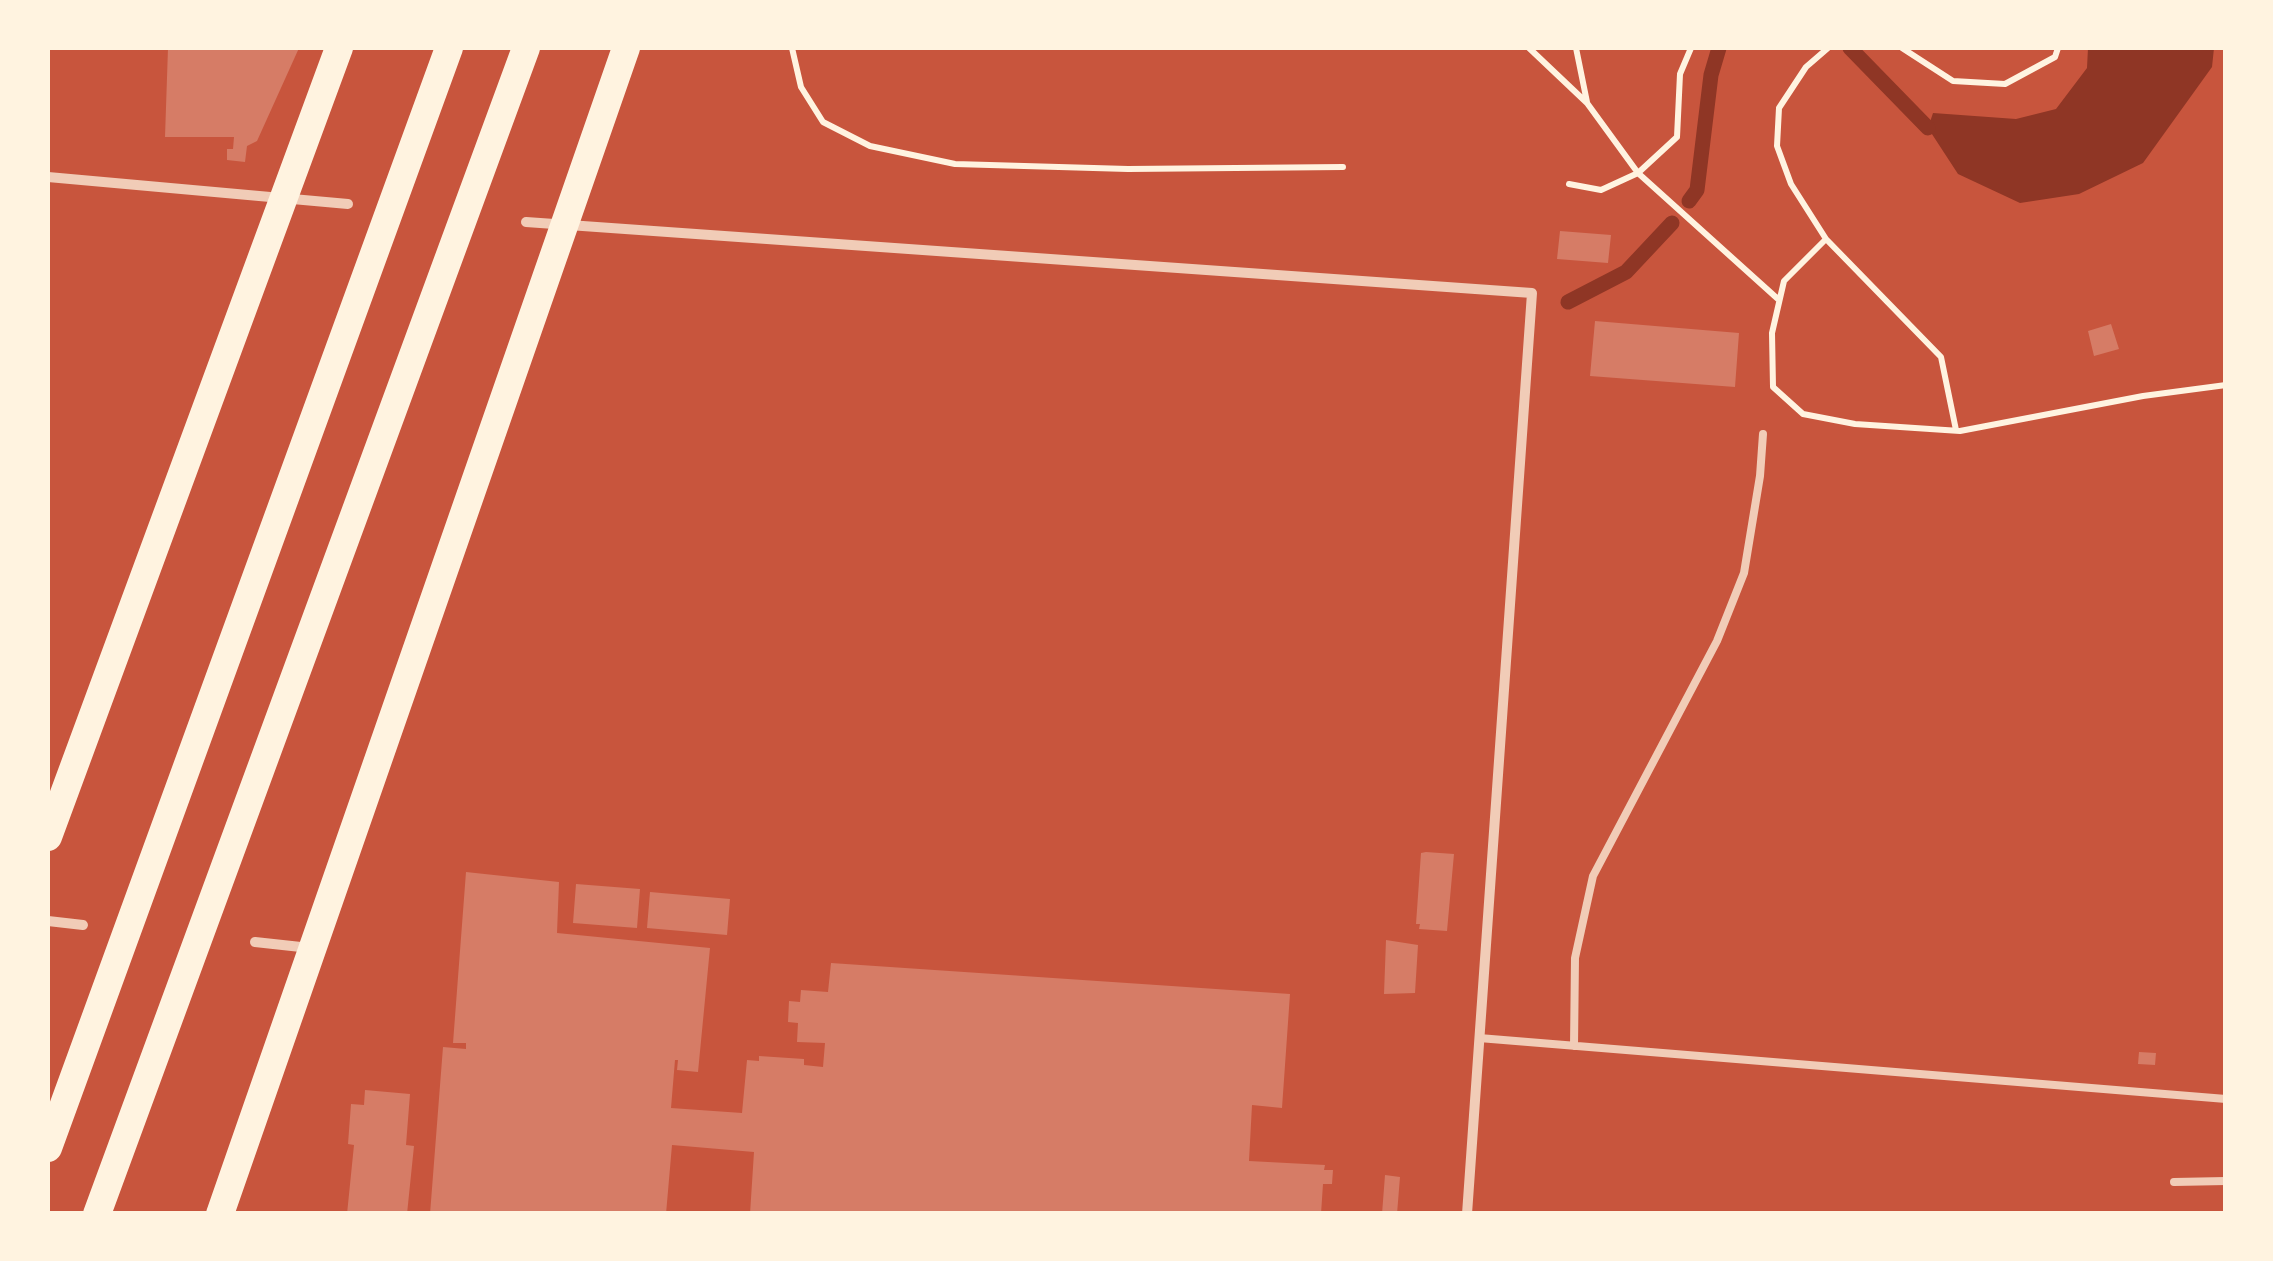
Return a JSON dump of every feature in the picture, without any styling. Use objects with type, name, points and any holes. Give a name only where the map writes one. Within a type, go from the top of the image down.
[{"type":"highway","points":[[48,837],[339,48]]},
{"type":"highway","points":[[48,1148],[448,48]]},
{"type":"highway","points":[[97,1214],[526,48]]},
{"type":"highway","points":[[220,1214],[626,48]]},
{"type":"street","points":[[48,176],[348,204]]},
{"type":"street","points":[[526,222],[1532,292],[1467,1214]]},
{"type":"street","points":[[48,921],[83,925]]},
{"type":"street","points":[[255,942],[311,948]]},
{"type":"lane","points":[[1574,1046],[1575,958],[1593,876],[1717,641],[1744,572],[1763,434]]},
{"type":"lane","points":[[1479,1038],[2226,1099]]},
{"type":"lane","points":[[2174,1182],[2226,1181]]},
{"type":"path","points":[[792,48],[801,87],[823,122],[870,146],[955,164],[1147,169],[1342,167]]},
{"type":"path","points":[[1529,48],[1587,104],[1638,173],[1780,301]]},
{"type":"path","points":[[1576,48],[1587,104]]},
{"type":"path","points":[[1569,184],[1601,190],[1638,173],[1677,138],[1680,74],[1690,48]]},
{"type":"path","points":[[1828,48],[1806,67],[1780,108],[1777,146],[1791,184],[1826,240],[1941,356],[1956,430]]},
{"type":"path","points":[[1902,48],[1953,81],[2005,84],[2055,57],[2058,48]]},
{"type":"path","points":[[1826,240],[1784,281],[1772,333],[1774,387],[1802,414],[1856,424],[1956,430],[2226,385]]},
{"type":"shaded area","points":[[2088,48],[2214,48],[2212,67],[2143,163],[2079,194],[2020,203],[1958,174],[1928,128],[1933,113],[2016,119],[2056,109],[2087,68]]},
{"type":"building","points":[[168,48],[299,48],[257,141],[247,146],[245,162],[227,160],[227,149],[233,149],[234,137],[165,137]]},
{"type":"building","points":[[1560,231],[1611,235],[1608,263],[1557,259]]},
{"type":"building","points":[[1595,321],[1739,333],[1735,387],[1590,376]]},
{"type":"building","points":[[2111,324],[2119,349],[2094,356],[2088,331]]},
{"type":"building","points":[[1421,853],[1454,854],[1447,931],[1419,929],[1420,924],[1416,924]]},
{"type":"building","points":[[466,872],[559,882],[557,933],[710,948],[698,1072],[677,1070],[675,1060],[671,1108],[742,1113],[747,1060],[759,1061],[759,1056],[804,1059],[804,1065],[823,1067],[825,1043],[797,1042],[798,1023],[788,1022],[789,1001],[800,1002],[801,990],[828,992],[831,963],[1290,994],[1282,1108],[1252,1105],[1249,1161],[1325,1165],[1324,1170],[1333,1170],[1332,1184],[1323,1184],[1321,1214],[750,1214],[754,1152],[672,1145],[666,1214],[430,1214],[443,1047],[466,1049],[466,1043],[453,1043]]},
{"type":"building","points":[[576,884],[640,889],[637,928],[573,923]]},
{"type":"building","points":[[650,892],[730,899],[727,935],[647,928]]},
{"type":"building","points":[[1386,940],[1418,945],[1415,993],[1384,994]]},
{"type":"building","points":[[2139,1052],[2156,1053],[2155,1065],[2138,1064]]},
{"type":"building","points":[[365,1090],[410,1094],[406,1145],[414,1146],[407,1214],[347,1214],[354,1145],[348,1144],[351,1104],[364,1105]]},
{"type":"building","points":[[1385,1175],[1400,1177],[1397,1214],[1382,1214]]},
{"type":"waterway","points":[[1689,201],[1697,190],[1711,75],[1719,48]]},
{"type":"waterway","points":[[1850,48],[1928,128]]},
{"type":"waterway","points":[[1568,302],[1626,272],[1672,223]]}]
